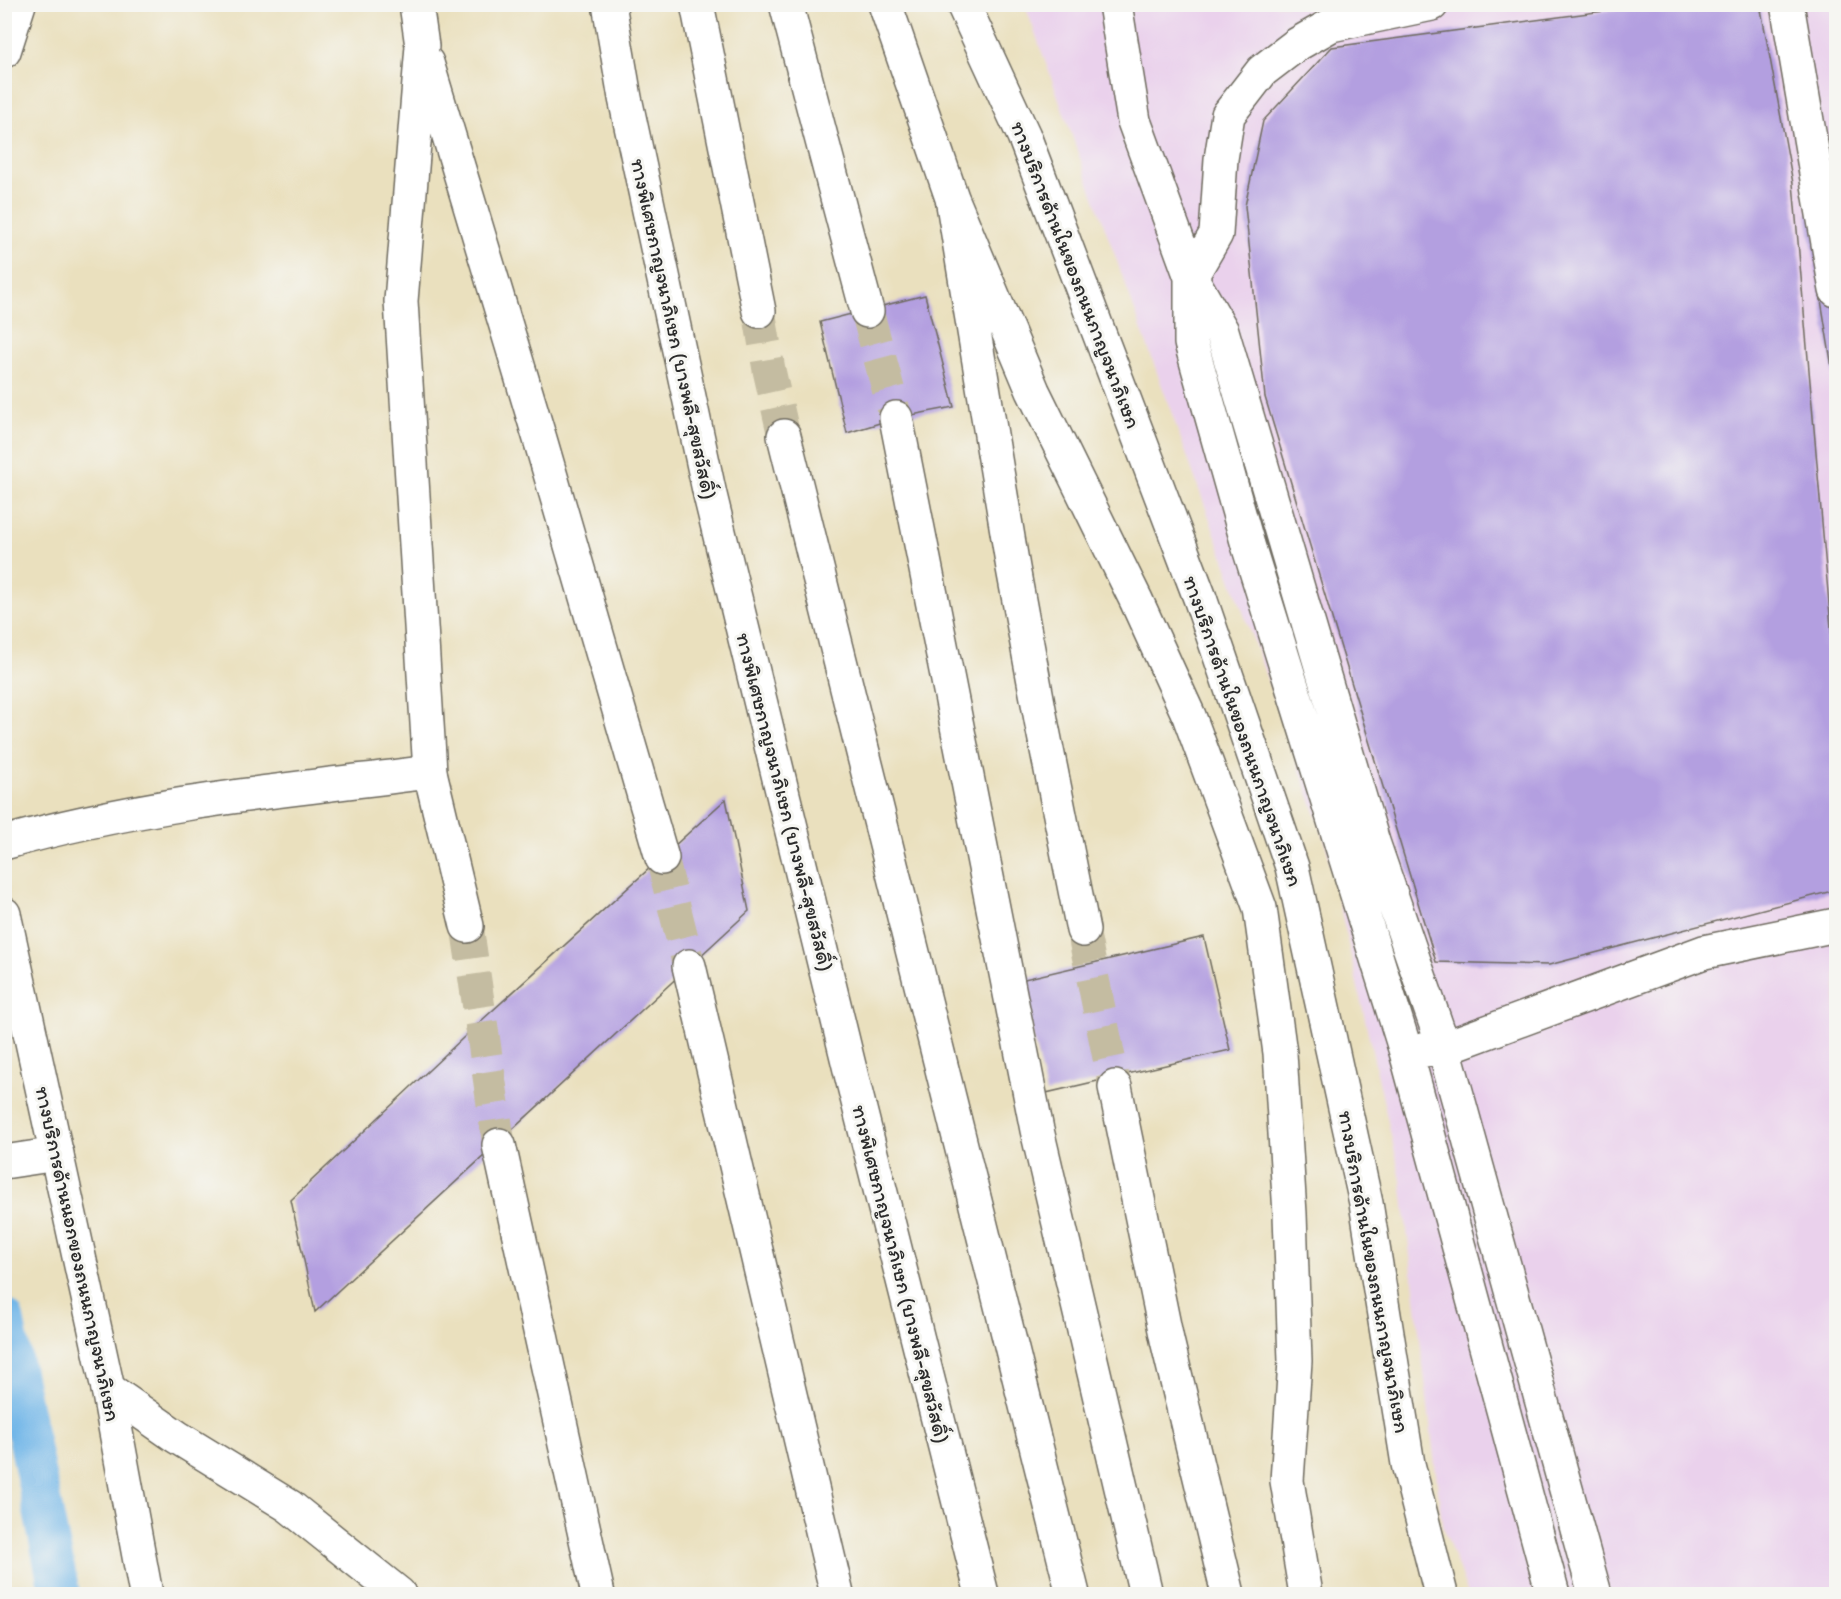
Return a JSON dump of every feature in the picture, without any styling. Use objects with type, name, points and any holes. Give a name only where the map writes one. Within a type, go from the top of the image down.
[{"type":"main road","points":[[4,51],[18,4]]},
{"type":"main road","points":[[416,4],[422,46],[662,858]]},
{"type":"main road","name":"ทางพิเศษกาญจนาภิเษก (บางพลี-สุขสวัสดิ์)","points":[[609,4],[627,110],[710,495],[852,1078],[982,1594]]},
{"type":"main road","points":[[697,4],[759,311]]},
{"type":"main road","points":[[786,4],[867,311]]},
{"type":"main road","points":[[885,4],[952,198],[1033,391],[1136,600],[1190,716],[1260,908],[1280,1053],[1290,1214],[1295,1361],[1287,1481],[1306,1594]]},
{"type":"main road","name":"ทางบริการด้านในของถนนกาญจนาภิเษก","points":[[963,4],[1024,136],[1200,598],[1292,867],[1366,1203],[1408,1464],[1441,1594]]},
{"type":"main road","points":[[1115,4],[1134,121],[1191,277],[1222,331],[1373,842],[1444,1048],[1595,1594]]},
{"type":"main road","points":[[1432,4],[1331,25],[1296,45],[1262,71],[1228,115],[1221,159],[1216,234],[1191,277],[1191,343],[1248,545],[1406,1052],[1553,1594]]},
{"type":"main road","points":[[1787,4],[1836,290]]},
{"type":"main road","points":[[422,46],[401,301],[430,772],[467,926]]},
{"type":"main road","points":[[952,198],[1013,568],[1083,930]]},
{"type":"main road","points":[[896,418],[1037,1130],[1146,1594]]},
{"type":"main road","points":[[784,436],[1073,1594]]},
{"type":"main road","points":[[4,843],[42,832],[175,805],[430,772]]},
{"type":"main road","name":"ทางบริการด้านนอกของถนนกาญจนาภิเษก","points":[[4,914],[108,1389],[146,1594]]},
{"type":"main road","points":[[1406,1052],[1444,1048],[1704,952],[1836,925]]},
{"type":"main road","points":[[689,966],[837,1594]]},
{"type":"main road","points":[[1116,1087],[1167,1340],[1228,1594]]},
{"type":"main road","points":[[499,1145],[598,1594]]},
{"type":"main road","points":[[4,1162],[57,1154]]},
{"type":"main road","points":[[108,1389],[177,1437],[289,1506],[399,1594]]},
{"type":"path","points":[[4,1576],[10,1594]]},
{"type":"shaded area","points":[[1025,5],[1836,5],[1836,1594],[1468,1594],[1442,1524],[1401,1180],[1325,840]]},
{"type":"building","points":[[1657,4],[1760,4],[1793,183],[1836,686],[1836,890],[1549,965],[1436,962],[1265,397],[1245,206],[1263,121],[1332,47]]},
{"type":"building","points":[[1836,210],[1836,386],[1835,386],[1807,214]]},
{"type":"building","points":[[925,295],[954,407],[896,418],[847,433],[820,322]]},
{"type":"building","points":[[726,799],[749,911],[315,1312],[291,1200],[481,1021]]},
{"type":"building","points":[[1204,937],[1230,1050],[1046,1093],[1020,980]]},
{"type":"waterway","points":[[4,1319],[60,1594]]},
{"type":"tunnel","points":[[759,311],[784,436]]},
{"type":"tunnel","points":[[867,311],[896,418]]},
{"type":"tunnel","points":[[662,858],[689,966]]},
{"type":"tunnel","points":[[467,926],[499,1145]]},
{"type":"tunnel","points":[[1083,930],[1115,1087]]}]
